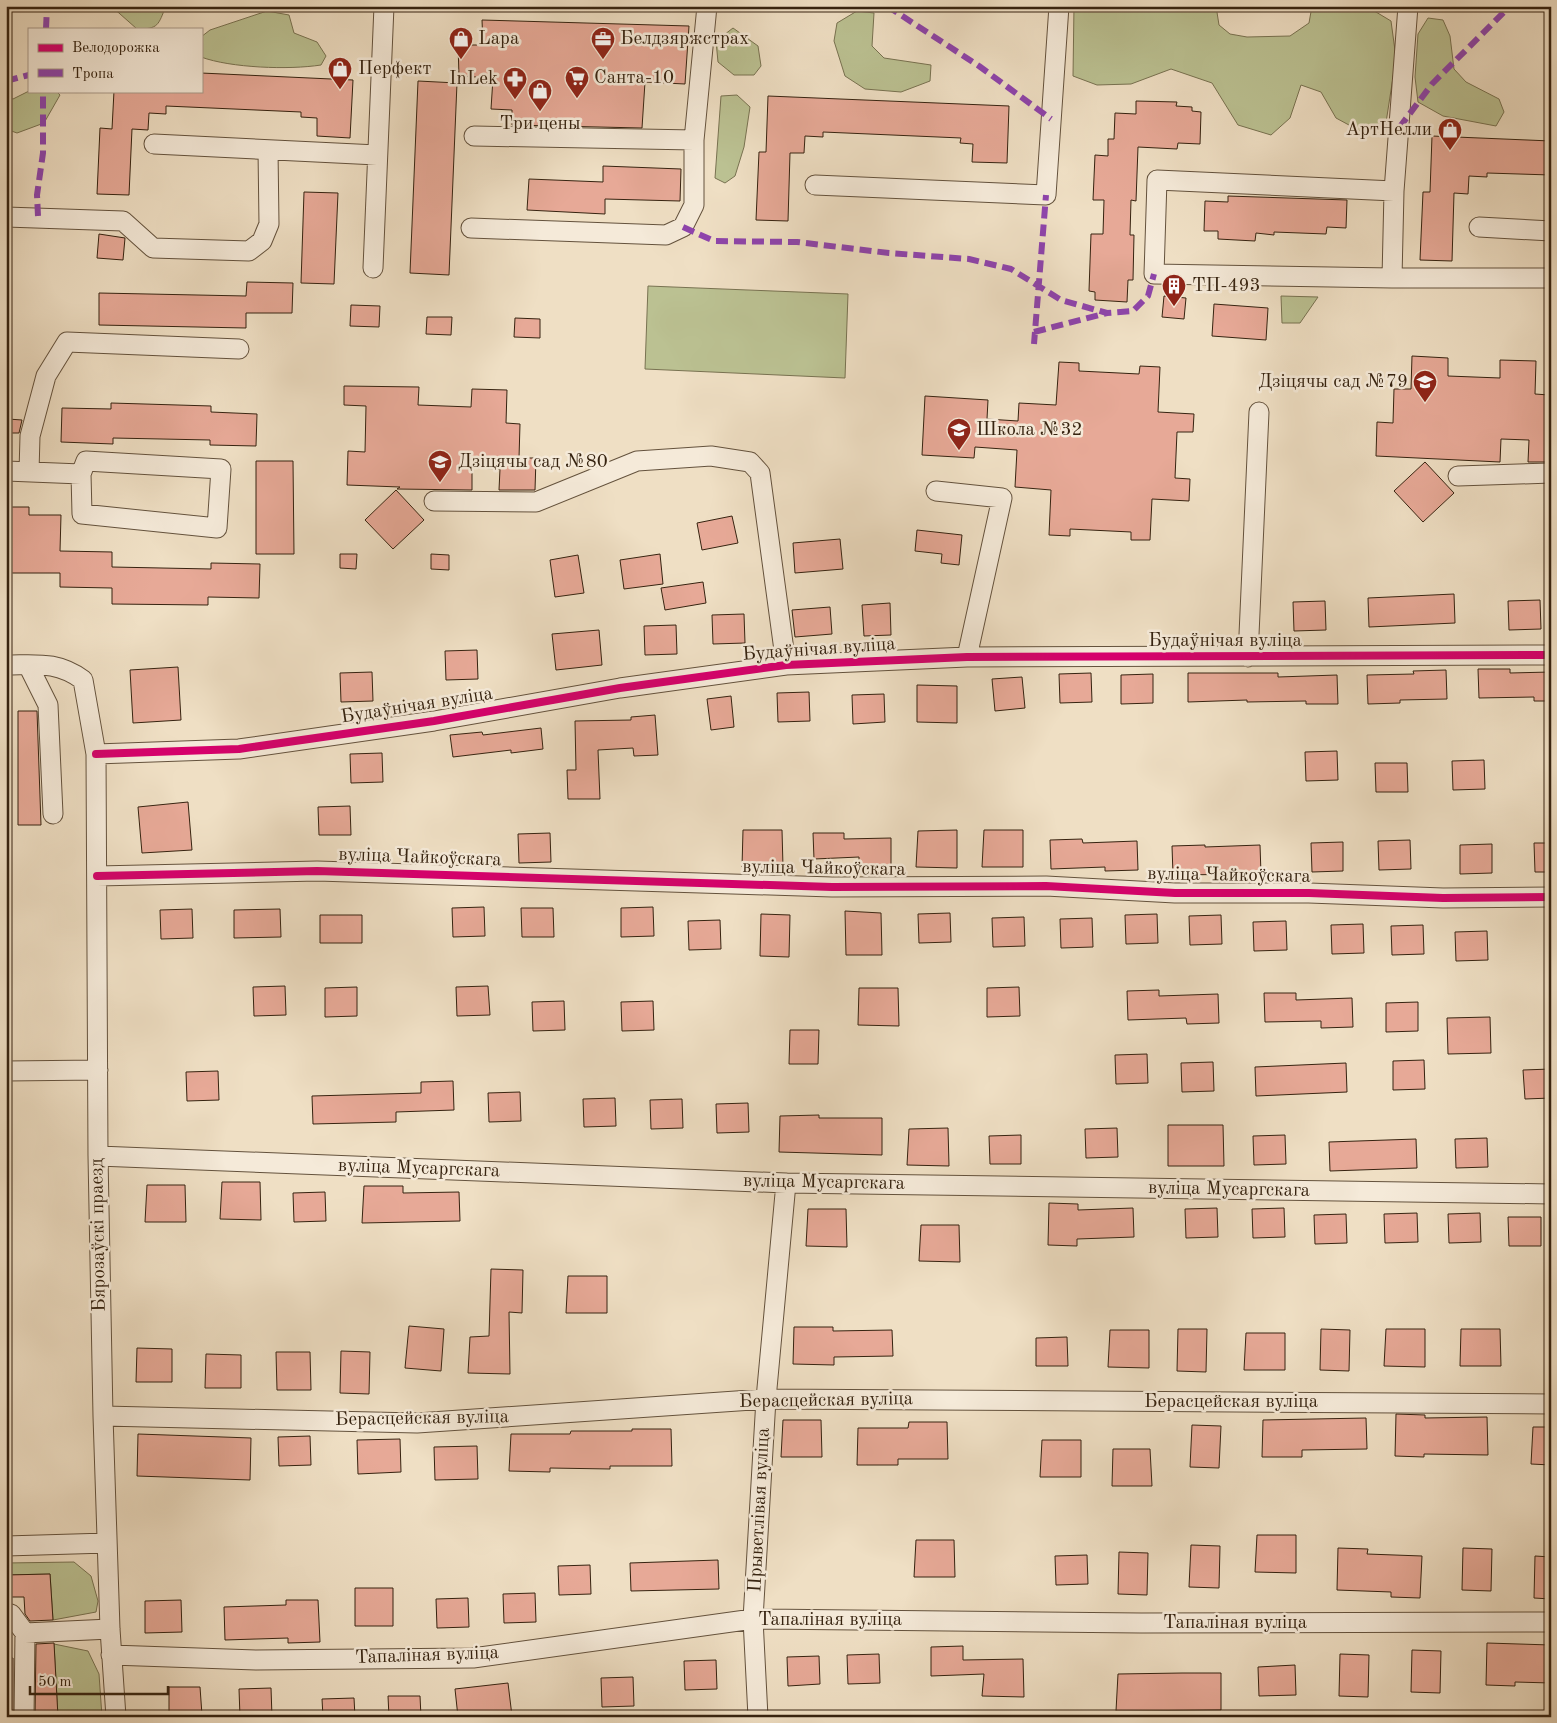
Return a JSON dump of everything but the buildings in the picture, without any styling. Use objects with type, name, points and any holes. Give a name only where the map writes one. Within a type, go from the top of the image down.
[{"type":"street","points":[[374,268],[384,6]]},
{"type":"street","points":[[471,228],[666,235],[683,227],[694,206],[694,140],[707,6]]},
{"type":"street","points":[[815,185],[1046,195],[1060,6]]},
{"type":"street","points":[[1392,278],[1394,191],[1408,6]]},
{"type":"street","points":[[474,136],[694,140]]},
{"type":"street","points":[[154,144],[377,155]]},
{"type":"street","points":[[6,217],[123,221],[153,248],[249,251],[262,241],[269,224],[268,150]]},
{"type":"street","points":[[1394,191],[1157,180],[1154,274],[1392,278],[1551,278]]},
{"type":"street","points":[[1479,227],[1551,231]]},
{"type":"street","points":[[29,472],[30,436],[46,376],[66,342],[239,349]]},
{"type":"street","points":[[1248,657],[1259,412]]},
{"type":"street","points":[[434,501],[536,502],[637,461],[712,456],[750,462],[760,473],[786,665]]},
{"type":"street","points":[[86,461],[221,469],[217,528],[82,514],[81,474],[86,461]]},
{"type":"street","points":[[6,471],[81,474]]},
{"type":"street","points":[[1458,476],[1551,473]]},
{"type":"street","points":[[936,491],[1002,498],[967,657]]},
{"type":"street","name":"Будаўнічая вуліца","points":[[96,754],[239,749],[434,721],[620,688],[786,665],[967,657],[1551,656]]},
{"type":"street","points":[[6,665],[53,664],[71,671],[83,680],[96,754]]},
{"type":"street","points":[[28,665],[48,706],[53,814]]},
{"type":"street","name":"Бярозаўскі праезд","points":[[96,754],[98,1156],[103,1416],[111,1655],[116,1717]]},
{"type":"street","name":"вуліца Чайкоўскага","points":[[97,876],[316,871],[832,887],[1046,886],[1175,894],[1310,893],[1443,898],[1551,897]]},
{"type":"street","points":[[6,1071],[98,1070]]},
{"type":"street","name":"вуліца Мусаргскага","points":[[98,1156],[786,1183],[1551,1194]]},
{"type":"street","name":"Прыветлівая вуліца","points":[[758,1717],[753,1619],[766,1399],[786,1183]]},
{"type":"street","name":"Берасцейская вуліца","points":[[103,1416],[417,1423],[766,1399],[1551,1404]]},
{"type":"street","points":[[6,1546],[107,1543]]},
{"type":"street","points":[[6,1613],[11,1614],[25,1633],[14,1679],[24,1717]]},
{"type":"street","name":"Тапаліная вуліца","points":[[111,1655],[256,1660],[472,1658],[753,1619],[1141,1623],[1551,1622]]},
{"type":"street","points":[[25,1633],[110,1629]]},
{"type":"green space","points":[[111,6],[166,6],[157,25],[150,28],[136,28]]},
{"type":"green space","points":[[1074,6],[1216,6],[1219,25],[1230,34],[1247,37],[1290,36],[1309,23],[1312,6],[1366,6],[1391,21],[1396,58],[1385,129],[1360,131],[1336,118],[1321,92],[1301,85],[1290,118],[1271,135],[1238,125],[1212,83],[1171,69],[1131,84],[1097,85],[1073,76]]},
{"type":"green space","points":[[267,11],[289,15],[294,33],[317,42],[326,56],[321,65],[308,67],[244,66],[213,61],[202,57],[202,36],[210,30]]},
{"type":"green space","points":[[857,11],[874,13],[872,46],[884,58],[931,65],[930,81],[901,92],[865,89],[845,76],[834,41],[837,23]]},
{"type":"green space","points":[[1428,18],[1443,20],[1450,36],[1454,69],[1466,82],[1499,99],[1504,112],[1496,126],[1443,116],[1418,102],[1415,77],[1418,34]]},
{"type":"green space","points":[[733,28],[758,46],[761,66],[754,75],[734,75],[718,62],[716,41]]},
{"type":"green space","points":[[28,92],[57,92],[60,95],[44,123],[17,133],[6,129],[6,97],[13,99]]},
{"type":"green space","points":[[737,95],[750,107],[744,147],[735,176],[725,183],[715,178],[721,96]]},
{"type":"green space","points":[[648,286],[848,294],[845,378],[645,369]]},
{"type":"green space","points":[[1281,296],[1318,297],[1300,323],[1282,323]]},
{"type":"green space","points":[[74,1562],[91,1576],[98,1601],[96,1612],[53,1620],[50,1574],[6,1575],[6,1563]]},
{"type":"green space","points":[[54,1644],[88,1651],[99,1674],[102,1717],[58,1717]]},
{"type":"marked path","points":[[46,28],[47,6]]},
{"type":"marked path","points":[[887,6],[979,66],[1051,119]]},
{"type":"marked path","points":[[1399,128],[1432,84],[1510,6]]},
{"type":"marked path","points":[[6,81],[28,75]]},
{"type":"marked path","points":[[38,216],[37,195],[43,153],[43,92]]},
{"type":"marked path","points":[[1034,344],[1046,195]]},
{"type":"marked path","points":[[683,227],[714,241],[797,242],[889,253],[969,259],[1011,269],[1061,300],[1107,313],[1133,311],[1148,296],[1154,274]]},
{"type":"marked path","points":[[1034,332],[1107,313]]},
{"type":"cycle path","points":[[96,754],[239,749],[434,721],[620,688],[786,665],[967,657],[1551,655]]},
{"type":"cycle path","points":[[97,876],[317,871],[832,887],[1046,886],[1175,893],[1309,893],[1443,898],[1551,897]]},
{"type":"place","name":"Lapa","points":[[461,60]]},
{"type":"place","name":"Белдзяржстрах","points":[[603,60]]},
{"type":"place","name":"Перфект","points":[[340,90]]},
{"type":"place","name":"Санта-10","points":[[577,99]]},
{"type":"place","name":"InLek","points":[[515,100]]},
{"type":"place","name":"Три цены","points":[[540,112]]},
{"type":"place","name":"АртНелли","points":[[1450,151]]},
{"type":"place","name":"ТП-493","points":[[1174,307]]},
{"type":"place","name":"Дзіцячы сад №79","points":[[1425,403]]},
{"type":"place","name":"Школа №32","points":[[959,451]]},
{"type":"place","name":"Дзіцячы сад №80","points":[[440,483]]}]
